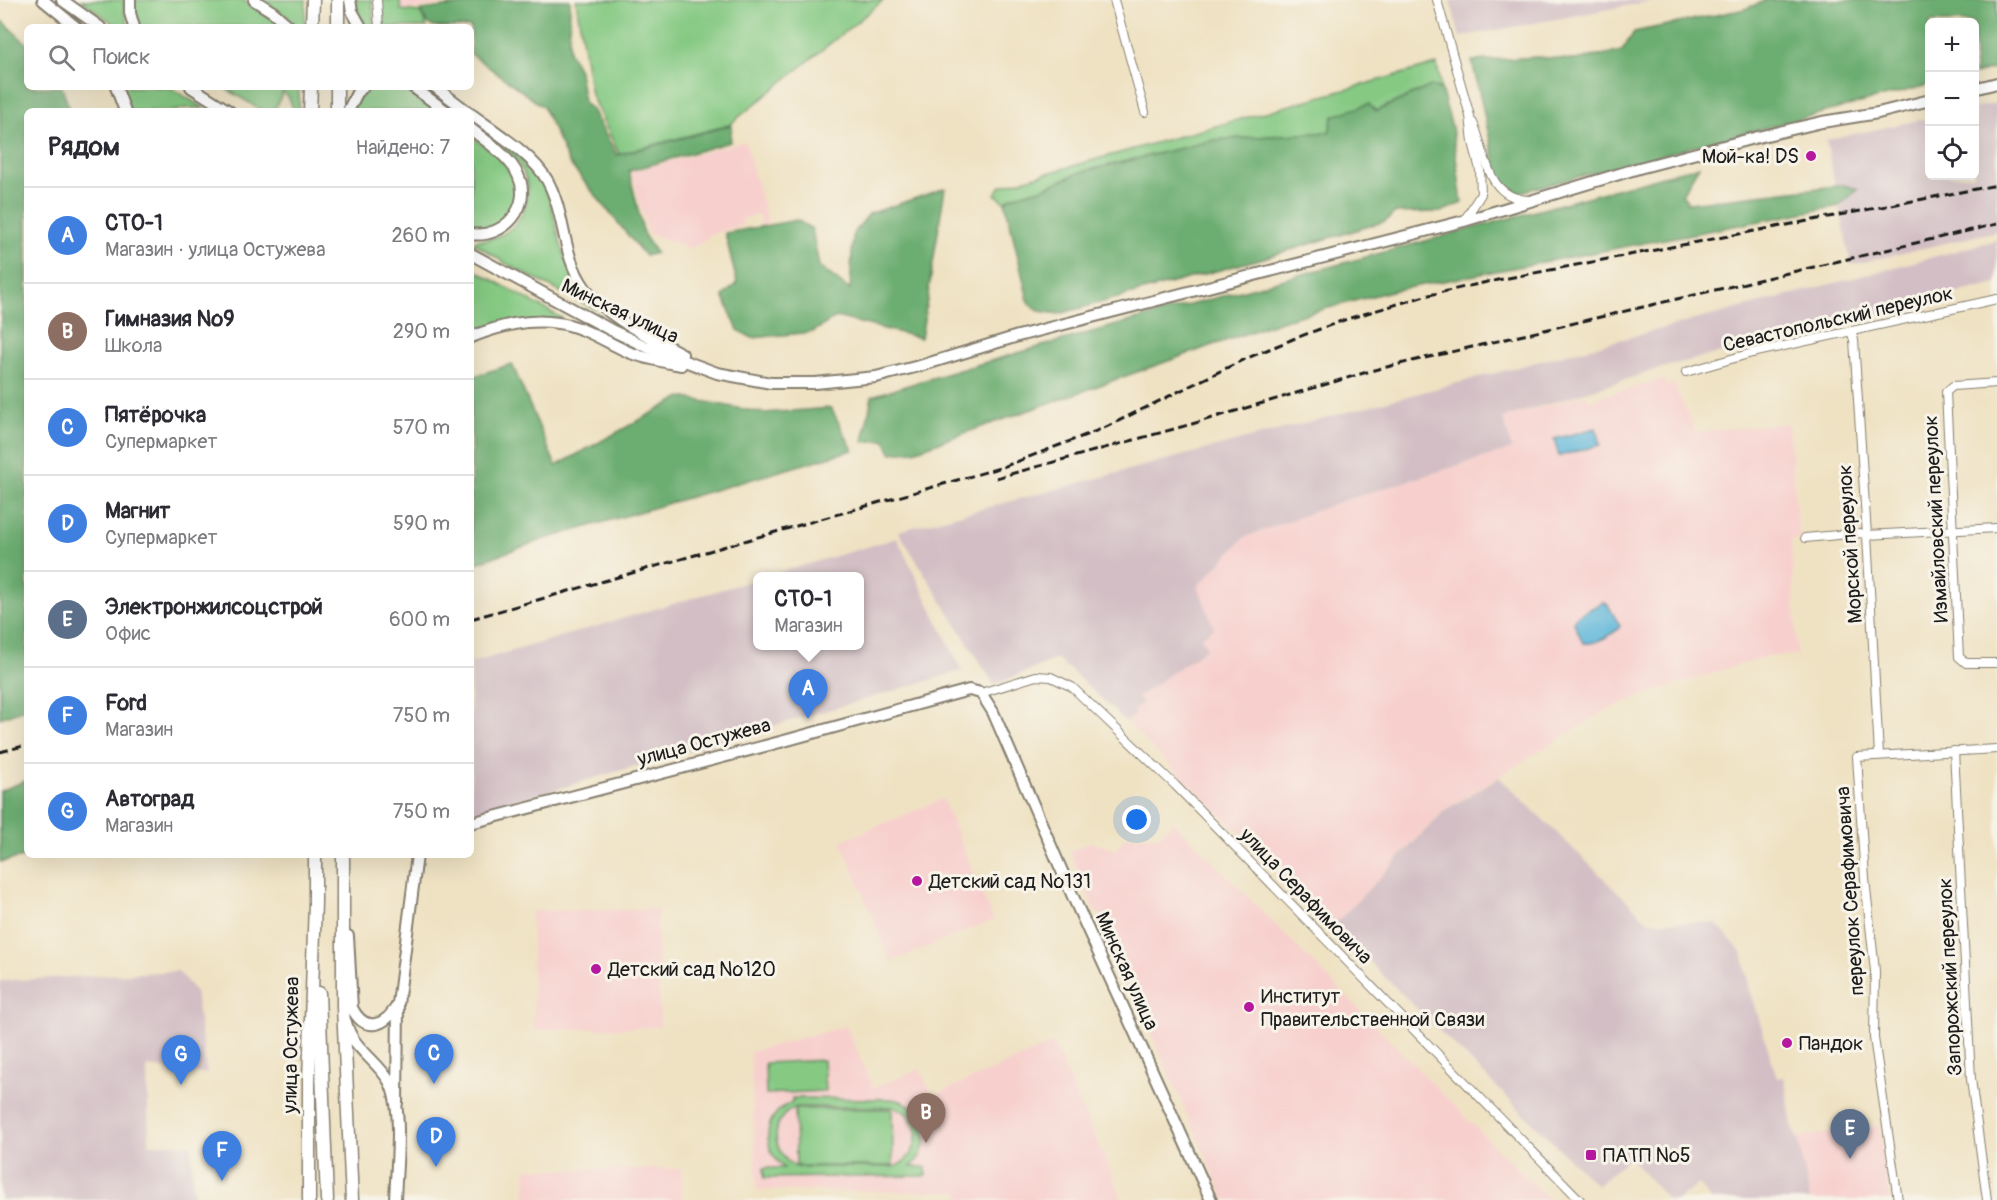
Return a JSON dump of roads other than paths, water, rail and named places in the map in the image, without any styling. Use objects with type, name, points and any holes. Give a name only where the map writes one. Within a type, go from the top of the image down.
[{"type":"main road","points":[[312,24],[313,0]]},
{"type":"main road","points":[[338,0],[338,24]]},
{"type":"main road","points":[[309,108],[310,90]]},
{"type":"main road","points":[[337,90],[338,108]]},
{"type":"main road","name":"улица Остужева","points":[[309,1200],[309,1081],[315,858]]},
{"type":"main road","points":[[343,858],[343,1006],[352,1200]]},
{"type":"main road","points":[[315,902],[327,1200]]},
{"type":"street","points":[[43,0],[72,24]]},
{"type":"street","points":[[62,0],[96,24]]},
{"type":"street","points":[[130,0],[130,13],[134,24]]},
{"type":"street","points":[[254,0],[287,24]]},
{"type":"street","points":[[350,0],[352,11],[359,24]]},
{"type":"street","points":[[377,0],[379,24]]},
{"type":"street","points":[[1114,0],[1145,112]]},
{"type":"street","points":[[1437,0],[1470,116],[1482,186],[1477,202],[1464,221]]},
{"type":"street","points":[[1979,88],[1997,83]]},
{"type":"street","points":[[117,90],[124,108]]},
{"type":"street","points":[[196,90],[224,108]]},
{"type":"street","points":[[210,90],[232,108]]},
{"type":"street","points":[[306,90],[308,108]]},
{"type":"street","points":[[350,108],[360,90]]},
{"type":"street","points":[[416,90],[442,108]]},
{"type":"street","points":[[439,90],[462,108]]},
{"type":"street","name":"Минская улица","points":[[474,256],[611,330],[647,347],[717,373],[760,382],[801,384],[876,377],[1018,336],[1464,221],[1639,168],[1822,122],[1878,113],[1925,101]]},
{"type":"street","points":[[474,116],[523,154],[543,173],[551,189],[572,267],[590,295],[607,311],[628,324],[717,373]]},
{"type":"street","points":[[1470,116],[1495,183],[1513,197],[1535,199]]},
{"type":"street","points":[[474,131],[496,148],[512,166],[519,177],[522,189],[519,207],[509,223],[491,234],[474,234]]},
{"type":"street","name":"Севастопольский переулок","points":[[1686,372],[1752,353],[1997,299]]},
{"type":"street","points":[[474,336],[518,323],[543,321],[560,323],[584,330],[633,354],[717,373]]},
{"type":"street","name":"Морской переулок","points":[[1851,330],[1854,340],[1868,535],[1879,755]]},
{"type":"street","name":"Измайловский переулок","points":[[1997,382],[1953,386],[1947,392],[1959,657],[1966,663],[1997,663]]},
{"type":"street","points":[[1805,538],[1860,533],[1868,535],[1997,528]]},
{"type":"street","name":"улица Серафимовича","points":[[981,693],[1036,676],[1051,676],[1072,687],[1175,785],[1580,1200]]},
{"type":"street","name":"улица Остужева","points":[[474,822],[969,690],[981,693]]},
{"type":"street","name":"Минская улица","points":[[981,693],[993,712],[1074,898],[1211,1200]]},
{"type":"street","points":[[1879,755],[1997,749]]},
{"type":"street","name":"Запорожский переулок","points":[[1954,751],[1971,1079],[1987,1200]]},
{"type":"street","name":"переулок Серафимовича","points":[[1879,755],[1857,757],[1865,879],[1875,971],[1874,1038],[1898,1200]]},
{"type":"street","points":[[395,1200],[398,1004],[417,858]]},
{"type":"street","points":[[343,900],[352,1008],[356,1016],[367,1023],[378,1024],[392,1015],[398,1004]]},
{"type":"street","points":[[343,1006],[349,1033],[380,1068],[390,1083],[397,1102]]},
{"type":"water","points":[[1596,428],[1600,445],[1559,456],[1554,439]]},
{"type":"water","points":[[1603,602],[1608,605],[1620,626],[1603,639],[1583,643],[1574,623],[1577,616]]},
{"type":"railway","points":[[474,618],[1003,467],[1104,428],[1243,360],[1293,339],[1347,319],[1425,296],[1487,282],[1997,185]]},
{"type":"railway","points":[[996,478],[1192,424],[1374,370],[1997,224]]},
{"type":"railway","points":[[0,752],[24,746]]},
{"type":"place","name":"Мой-ка! DS","points":[[1811,156]]},
{"type":"place","name":"СТО-1","points":[[808,719]]},
{"type":"place","name":"Детский сад №131","points":[[917,881]]},
{"type":"place","name":"Детский сад №120","points":[[596,969]]},
{"type":"place","name":"Институт Правительственной Связи","points":[[1249,1007]]},
{"type":"place","name":"Пандок","points":[[1787,1043]]},
{"type":"place","name":"Пятёрочка","points":[[434,1084]]},
{"type":"place","name":"Автоград","points":[[181,1085]]},
{"type":"place","name":"Гимназия №9","points":[[926,1143]]},
{"type":"place","name":"ПАТП №5","points":[[1591,1155]]},
{"type":"place","name":"Электронжилсоцстрой","points":[[1850,1159]]},
{"type":"place","name":"Магнит","points":[[436,1167]]},
{"type":"place","name":"Ford","points":[[222,1181]]}]
